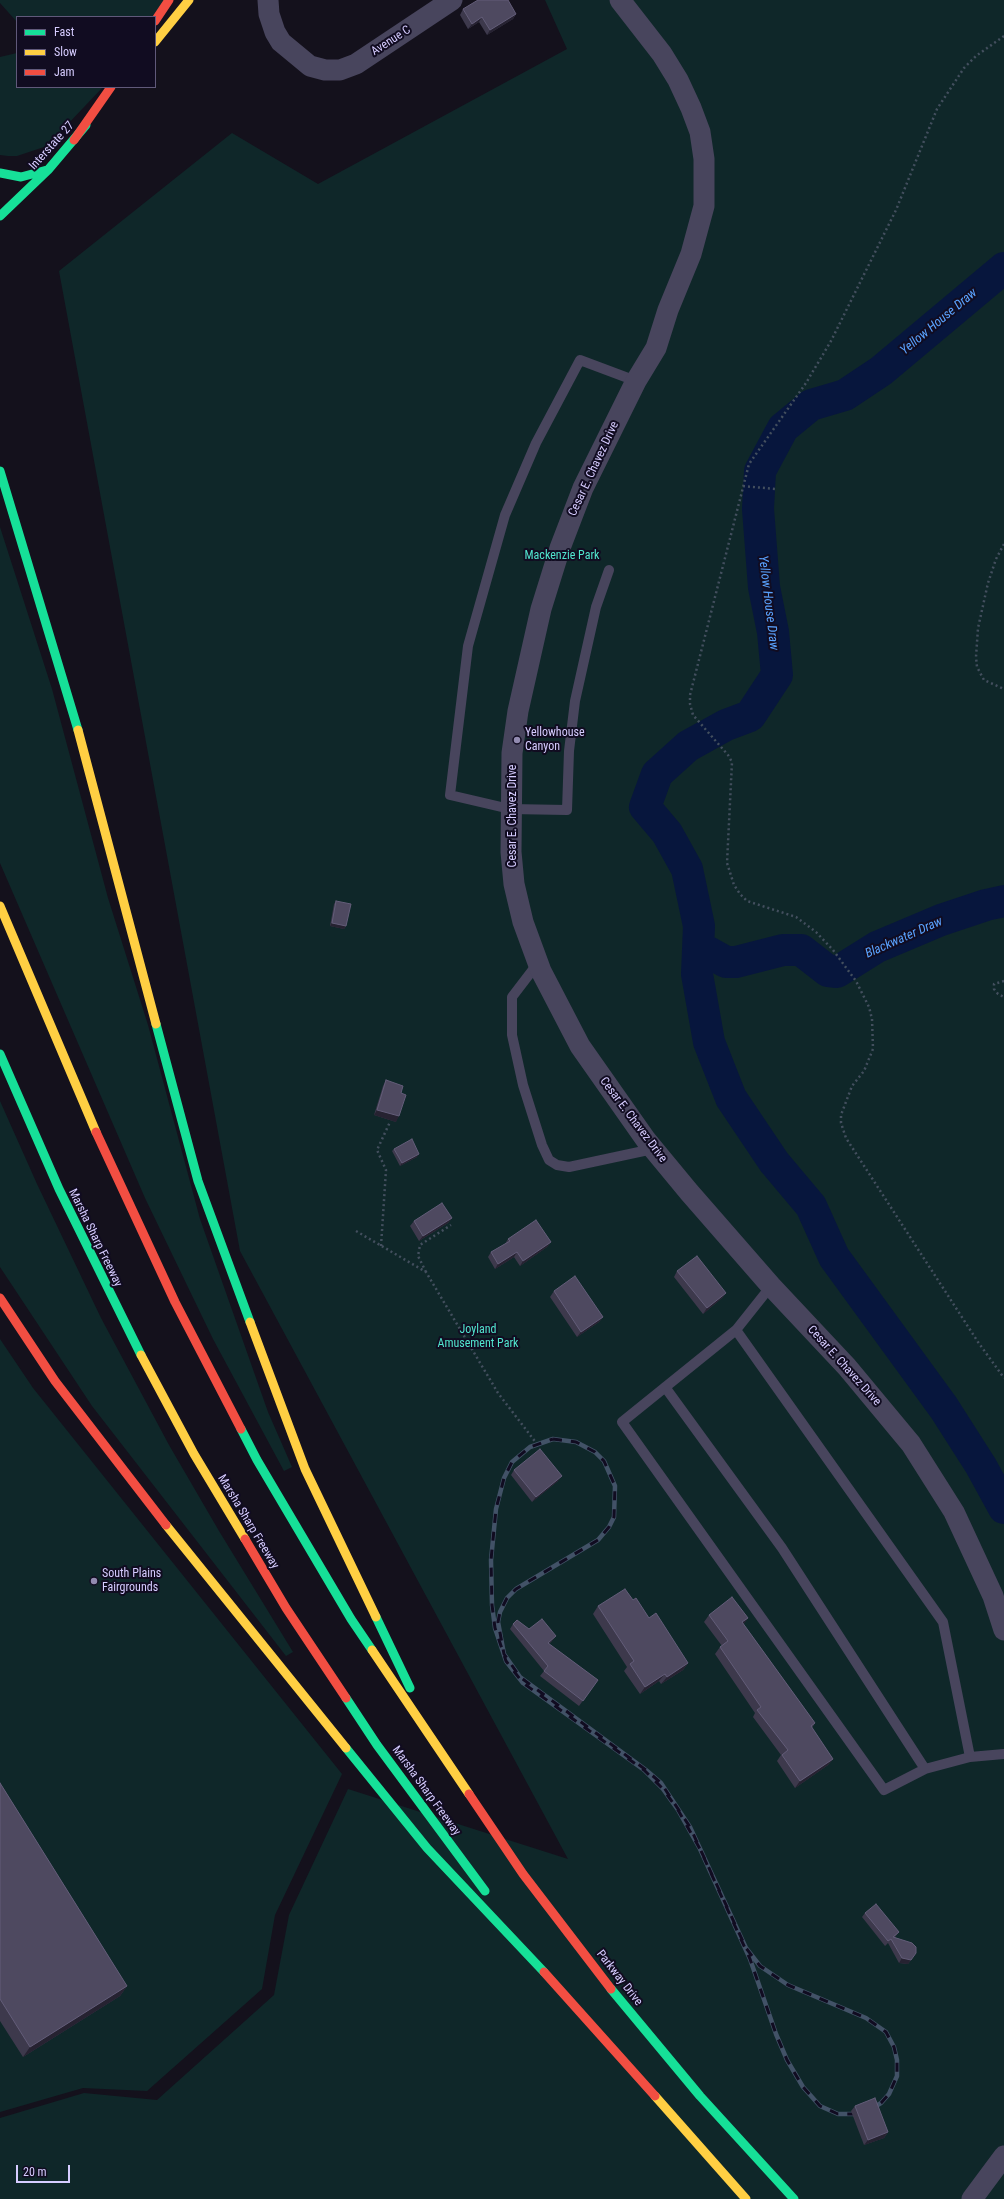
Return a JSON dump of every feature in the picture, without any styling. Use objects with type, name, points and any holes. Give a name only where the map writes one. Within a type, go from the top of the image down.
[{"type":"main road","points":[[156,20],[169,0]]},
{"type":"main road","points":[[156,41],[189,0]]},
{"type":"main road","points":[[74,140],[110,88]]},
{"type":"main road","name":"Interstate 27","points":[[0,216],[48,170],[117,88]]},
{"type":"main road","points":[[0,173],[21,177],[48,170]]},
{"type":"main road","points":[[0,470],[70,699],[198,1180],[305,1469],[444,1757]]},
{"type":"main road","points":[[0,906],[110,1164],[175,1302],[250,1446],[350,1619],[444,1757]]},
{"type":"main road","name":"Marsha Sharp Freeway","points":[[0,1054],[59,1189],[126,1328],[194,1454],[286,1608],[368,1732],[538,1965]]},
{"type":"main road","points":[[0,1298],[55,1381],[141,1494],[427,1848],[538,1965],[746,2199]]},
{"type":"main road","name":"Parkway Drive","points":[[444,1757],[523,1874],[614,1993],[700,2096],[794,2199]]},
{"type":"street","name":"Avenue C","points":[[268,0],[269,14],[275,32],[281,42],[310,66],[325,70],[340,70],[356,64],[452,0]]},
{"type":"street","name":"Cesar E. Chavez Drive","points":[[620,0],[662,54],[678,80],[700,132],[704,158],[704,206],[692,254],[668,310],[656,348],[636,381],[583,488],[560,548],[541,608],[518,711],[512,753],[510,809],[511,852],[514,884],[523,922],[538,963],[559,1009],[580,1046],[611,1093],[653,1149],[771,1286],[847,1367],[886,1413],[924,1463],[954,1512],[974,1551],[1004,1630]]},
{"type":"street","points":[[972,2199],[1004,2156]]},
{"type":"lane","points":[[609,570],[596,607],[575,701],[569,751],[567,810],[510,809],[450,795],[468,646],[505,515],[536,443],[580,360],[636,381]]},
{"type":"lane","points":[[538,963],[512,997],[512,1035],[523,1085],[542,1145],[549,1160],[557,1165],[569,1167],[653,1149]]},
{"type":"lane","points":[[771,1286],[736,1330],[622,1422],[884,1790],[925,1769],[970,1757],[1004,1754]]},
{"type":"lane","points":[[736,1330],[943,1622],[970,1757]]},
{"type":"lane","points":[[665,1387],[782,1548],[925,1769]]},
{"type":"path","points":[[1004,36],[976,56],[964,68],[937,109],[896,210],[831,341],[806,383],[749,464],[690,695],[691,710],[701,725],[719,744],[732,762],[727,863],[734,885],[747,901],[796,917],[806,924],[833,950],[856,981],[870,1013],[873,1049],[864,1071],[852,1086],[844,1103],[841,1115],[842,1130],[852,1149],[978,1342],[1004,1378]]},
{"type":"path","points":[[743,486],[774,489]]},
{"type":"path","points":[[1004,544],[996,559],[988,583],[978,628],[976,667],[984,680],[1004,689]]},
{"type":"path","points":[[1004,981],[994,984],[994,989],[998,994],[1004,997]]},
{"type":"path","points":[[381,1246],[386,1170],[377,1150],[390,1122]]},
{"type":"path","points":[[451,1225],[420,1245],[418,1256],[426,1272],[498,1392],[537,1444]]},
{"type":"path","points":[[356,1231],[426,1272]]},
{"type":"green space","points":[[0,0],[165,0],[154,16],[16,16],[16,21],[0,3]]},
{"type":"green space","name":"Mackenzie Park","points":[[545,0],[1004,0],[1004,2199],[0,2199],[0,2118],[84,2093],[157,2100],[274,1995],[289,1915],[348,1789],[568,1859],[240,1251],[59,271],[232,133],[318,184],[567,49]]},
{"type":"green space","points":[[16,53],[16,88],[102,88],[47,146],[17,156],[0,155],[0,57]]},
{"type":"green space","points":[[0,527],[52,689],[108,898],[148,1025],[200,1219],[268,1412],[292,1467],[284,1471],[213,1339],[145,1198],[0,863]]},
{"type":"green space","points":[[0,1101],[37,1184],[101,1318],[169,1445],[219,1531],[293,1652],[286,1656],[92,1406],[0,1267]]},
{"type":"green space","name":"South Plains Fairgrounds","points":[[0,1339],[33,1388],[342,1774],[275,1915],[262,1989],[147,2091],[83,2088],[0,2112]]},
{"type":"building","points":[[478,0],[508,0],[516,14],[490,30],[482,17],[472,24],[463,9]]},
{"type":"building","points":[[336,901],[351,904],[346,926],[332,923]]},
{"type":"building","points":[[386,1080],[403,1086],[401,1093],[406,1095],[399,1116],[377,1110]]},
{"type":"building","points":[[412,1139],[419,1154],[402,1163],[394,1149]]},
{"type":"building","points":[[442,1203],[452,1218],[423,1236],[414,1221]]},
{"type":"building","points":[[536,1220],[551,1242],[523,1261],[517,1252],[498,1264],[491,1252],[510,1241],[508,1239]]},
{"type":"building","points":[[697,1256],[726,1293],[707,1308],[677,1271]]},
{"type":"building","points":[[575,1276],[603,1317],[581,1332],[554,1291]]},
{"type":"building","points":[[540,1449],[562,1476],[536,1497],[514,1470]]},
{"type":"building","points":[[625,1589],[633,1600],[636,1598],[649,1618],[656,1613],[688,1663],[667,1677],[665,1674],[645,1687],[630,1664],[634,1661],[598,1606]]},
{"type":"building","points":[[732,1597],[748,1618],[742,1622],[815,1723],[811,1726],[833,1759],[800,1781],[782,1755],[788,1750],[757,1710],[761,1707],[720,1647],[728,1641],[709,1615]]},
{"type":"building","points":[[542,1619],[556,1636],[548,1643],[598,1680],[583,1701],[544,1671],[548,1666],[513,1624],[517,1620],[529,1629]]},
{"type":"building","points":[[0,1783],[127,1986],[30,2047],[0,1999]]},
{"type":"building","points":[[876,1904],[899,1932],[893,1937],[912,1943],[916,1947],[916,1953],[911,1960],[902,1958],[891,1939],[888,1941],[865,1913]]},
{"type":"building","points":[[875,2098],[888,2132],[868,2140],[855,2106]]},
{"type":"waterway","name":"Yellow House Draw","points":[[1004,268],[881,371],[845,395],[811,405],[783,428],[760,471],[758,509],[764,587],[773,632],[777,675],[750,716],[726,725],[688,746],[657,774],[645,807],[667,833],[687,869],[699,926],[697,974],[709,1042],[731,1098],[774,1162],[811,1206],[834,1257],[944,1408],[981,1466],[1004,1508]]},
{"type":"waterway","name":"Blackwater Draw","points":[[698,957],[708,952],[726,962],[736,962],[783,950],[801,950],[828,971],[837,972],[877,947],[941,920],[986,905],[1004,901]]},
{"type":"railway","points":[[553,1439],[576,1442],[595,1452],[604,1461],[615,1486],[614,1517],[609,1527],[598,1540],[516,1589],[507,1598],[500,1612],[498,1622],[504,1654],[520,1677],[646,1770],[661,1783],[690,1827],[746,1948],[760,1966],[788,1985],[866,2018],[886,2032],[894,2047],[897,2060],[897,2076],[889,2094],[881,2103],[871,2109],[854,2114],[838,2114],[820,2106],[803,2087],[787,2060],[776,2034],[750,1959],[700,1849],[678,1810],[663,1789],[644,1770],[523,1683],[506,1661],[495,1628],[492,1605],[491,1560],[496,1509],[504,1478],[512,1462],[530,1447],[553,1439]]},
{"type":"traffic: fast","points":[[0,216],[48,170],[86,125]]},
{"type":"traffic: fast","points":[[0,173],[21,177],[47,170]]},
{"type":"traffic: fast","points":[[0,471],[78,730]]},
{"type":"traffic: fast","points":[[156,1024],[198,1181],[250,1322]]},
{"type":"traffic: fast","points":[[0,1054],[59,1189],[141,1355]]},
{"type":"traffic: fast","points":[[241,1429],[257,1460],[351,1619],[372,1650]]},
{"type":"traffic: fast","points":[[376,1617],[410,1688]]},
{"type":"traffic: fast","points":[[346,1698],[377,1745],[485,1891]]},
{"type":"traffic: fast","points":[[346,1748],[427,1848],[544,1972]]},
{"type":"traffic: fast","points":[[611,1989],[700,2096],[794,2199]]},
{"type":"traffic: slow","points":[[156,41],[189,0]]},
{"type":"traffic: slow","points":[[78,730],[156,1024]]},
{"type":"traffic: slow","points":[[0,906],[96,1132]]},
{"type":"traffic: slow","points":[[250,1322],[305,1469],[376,1617]]},
{"type":"traffic: slow","points":[[141,1355],[194,1454],[245,1539]]},
{"type":"traffic: slow","points":[[166,1525],[346,1748]]},
{"type":"traffic: slow","points":[[372,1650],[469,1794]]},
{"type":"traffic: slow","points":[[655,2096],[746,2199]]},
{"type":"traffic: jam","points":[[156,20],[169,0]]},
{"type":"traffic: jam","points":[[74,140],[110,88]]},
{"type":"traffic: jam","points":[[96,1132],[175,1302],[241,1429]]},
{"type":"traffic: jam","points":[[0,1298],[55,1381],[166,1525]]},
{"type":"traffic: jam","points":[[245,1539],[286,1608],[346,1698]]},
{"type":"traffic: jam","points":[[469,1794],[523,1874],[611,1989]]},
{"type":"traffic: jam","points":[[544,1972],[655,2096]]},
{"type":"place","name":"Yellowhouse Canyon","points":[[517,740]]},
{"type":"place","name":"South Plains Fairgrounds","points":[[94,1581]]},
{"type":"park label","name":"Joyland Amusement Park","points":[[478,1337]]}]
